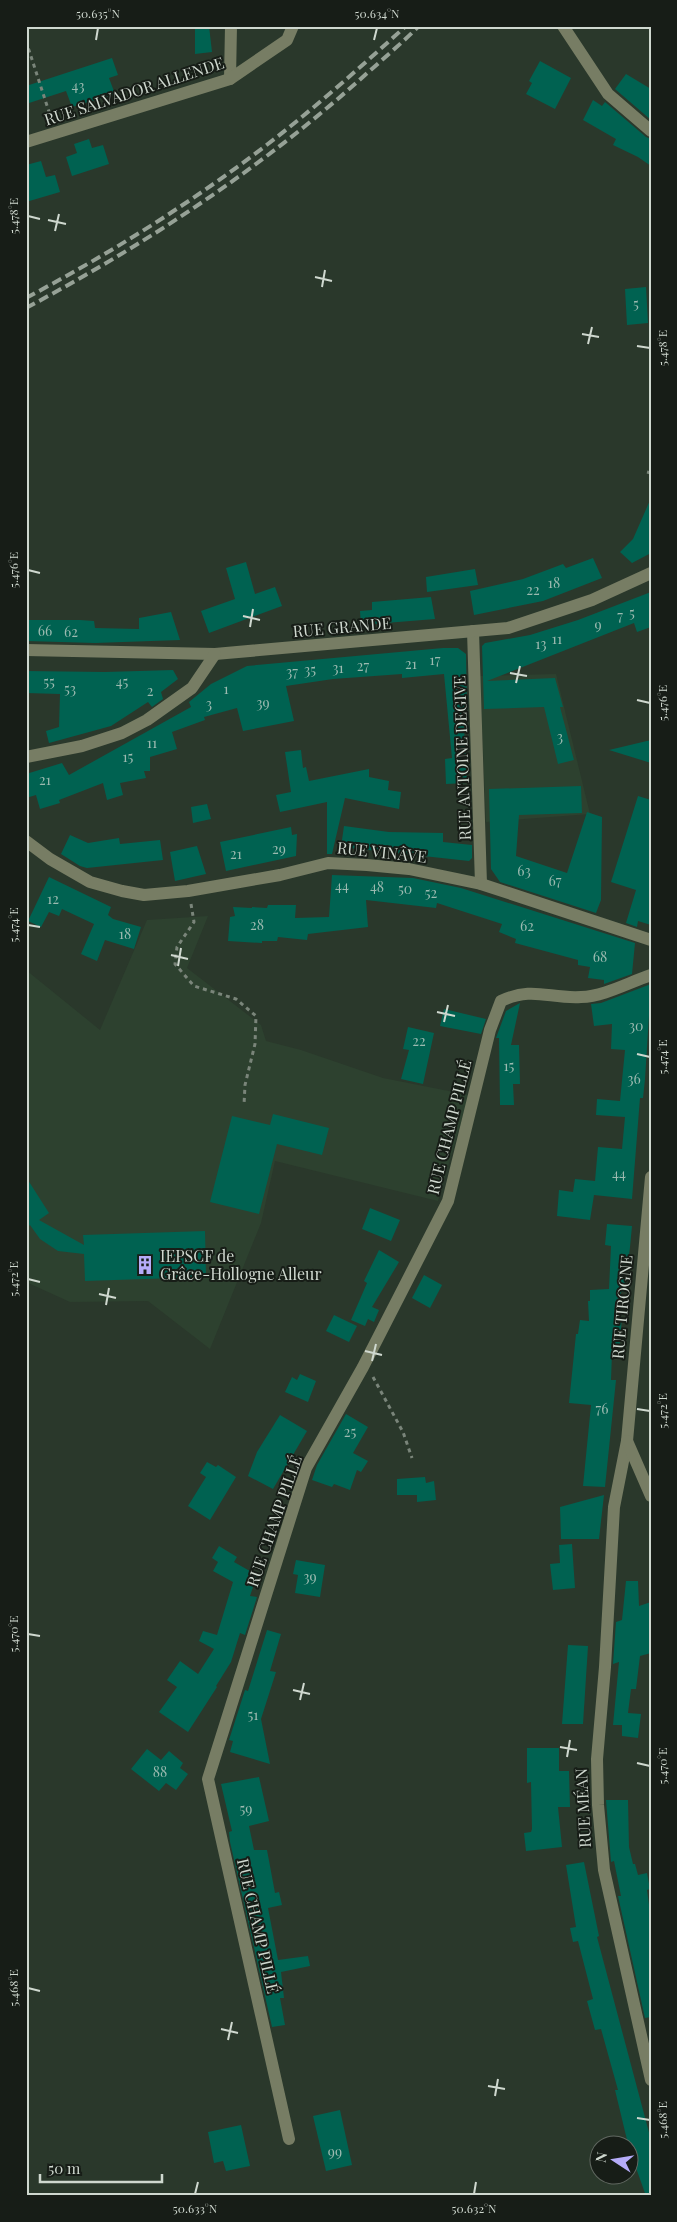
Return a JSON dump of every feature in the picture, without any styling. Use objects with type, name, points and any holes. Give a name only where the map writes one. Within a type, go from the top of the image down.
[{"type":"street","points":[[230,79],[231,26]]},
{"type":"street","name":"RUE SALVADOR ALLENDE","points":[[26,142],[230,79],[287,40],[293,26]]},
{"type":"street","points":[[563,26],[608,94],[651,131]]},
{"type":"street","name":"RUE GRANDE","points":[[26,650],[216,654],[508,628],[592,600],[651,574]]},
{"type":"street","name":"RUE ANTOINE DEGIVE","points":[[472,631],[481,884]]},
{"type":"street","points":[[26,757],[82,746],[122,733],[147,720],[192,688],[216,654]]},
{"type":"street","name":"RUE VINÂVE","points":[[26,841],[50,859],[90,882],[144,895],[188,891],[280,875],[328,863],[409,869],[481,884],[651,940]]},
{"type":"street","name":"RUE CHAMP PILLÉ","points":[[289,2139],[208,1779],[306,1468],[363,1367],[448,1201],[490,1030],[501,1001],[515,995],[534,992],[582,997],[609,992],[651,975]]},
{"type":"street","name":"RUE TIROGNE","points":[[627,1441],[651,1177]]},
{"type":"street","points":[[627,1441],[651,1496]]},
{"type":"street","name":"RUE MÉAN","points":[[627,1441],[614,1507],[605,1667],[597,1759],[598,1805],[604,1870],[651,2080]]},
{"type":"path","points":[[26,41],[56,133]]},
{"type":"path","points":[[188,891],[194,922],[177,946],[175,964],[194,986],[236,999],[256,1016],[255,1044],[245,1085],[244,1105]]},
{"type":"path","points":[[363,1367],[371,1374],[403,1432],[412,1458]]},
{"type":"shaded area","points":[[556,674],[590,814],[486,822],[480,676]]},
{"type":"shaded area","points":[[208,916],[187,968],[261,1025],[266,1041],[301,1050],[383,1078],[469,1095],[438,1201],[275,1161],[261,1223],[210,1349],[148,1301],[70,1302],[26,1282],[26,970],[100,1030],[147,920]]},
{"type":"building","points":[[195,26],[209,26],[212,52],[195,54]]},
{"type":"building","points":[[112,58],[118,75],[109,78],[115,94],[72,107],[66,91],[26,104],[26,86]]},
{"type":"building","points":[[540,61],[571,78],[555,109],[526,94],[532,83],[529,81]]},
{"type":"building","points":[[626,74],[651,89],[651,120],[615,89]]},
{"type":"building","points":[[593,100],[602,106],[605,102],[646,137],[651,139],[651,166],[638,157],[613,145],[616,139],[583,120]]},
{"type":"building","points":[[89,139],[92,148],[103,145],[109,164],[72,176],[66,157],[77,153],[74,144]]},
{"type":"building","points":[[41,161],[46,177],[55,175],[60,192],[26,202],[26,165]]},
{"type":"building","points":[[646,287],[648,323],[627,325],[625,289]]},
{"type":"building","points":[[651,498],[651,553],[632,563],[620,552],[633,539]]},
{"type":"building","points":[[593,558],[602,578],[543,601],[474,615],[470,591],[523,579],[563,564],[566,568]]},
{"type":"building","points":[[246,562],[255,594],[275,587],[282,606],[209,633],[201,611],[235,599],[226,568]]},
{"type":"building","points":[[475,569],[478,585],[427,592],[426,577]]},
{"type":"building","points":[[651,592],[651,627],[637,632],[634,623],[487,681],[555,678],[563,707],[560,707],[574,760],[558,764],[544,707],[484,709],[482,646],[485,643],[530,635],[578,620]]},
{"type":"building","points":[[431,597],[435,619],[361,625],[360,611],[372,610],[372,602]]},
{"type":"building","points":[[171,612],[180,640],[95,643],[26,641],[26,620],[94,621],[95,628],[139,629],[139,618]]},
{"type":"building","points":[[458,648],[466,654],[467,710],[463,710],[467,783],[446,784],[445,759],[452,758],[444,674],[402,678],[402,674],[333,679],[286,686],[294,721],[243,731],[237,708],[204,717],[205,720],[172,732],[177,749],[150,757],[150,771],[144,771],[146,778],[120,783],[123,795],[107,800],[103,783],[59,800],[60,803],[40,809],[36,795],[26,798],[26,774],[62,763],[69,775],[191,707],[189,702],[211,684],[247,666]]},
{"type":"building","points":[[173,670],[178,679],[161,692],[163,699],[152,707],[148,702],[111,726],[49,743],[46,731],[59,727],[60,694],[26,693],[26,671],[105,672]]},
{"type":"building","points":[[651,740],[651,763],[609,750]]},
{"type":"building","points":[[301,750],[303,768],[306,767],[309,781],[369,769],[369,777],[389,781],[388,790],[401,792],[399,809],[345,798],[332,854],[327,854],[327,802],[280,812],[276,795],[291,792],[285,752]]},
{"type":"building","points":[[581,786],[582,813],[519,815],[516,856],[567,873],[587,812],[602,817],[601,900],[596,913],[500,882],[491,869],[489,789]]},
{"type":"building","points":[[638,796],[651,800],[651,925],[638,921],[637,927],[626,923],[636,890],[611,882]]},
{"type":"building","points":[[207,804],[211,819],[193,823],[191,807]]},
{"type":"building","points":[[344,826],[389,832],[443,833],[443,842],[472,845],[472,858],[469,861],[341,847]]},
{"type":"building","points":[[291,827],[292,835],[297,834],[296,856],[226,871],[220,842]]},
{"type":"building","points":[[70,835],[88,843],[119,838],[120,844],[160,840],[163,860],[87,868],[80,866],[61,854]]},
{"type":"building","points":[[197,846],[206,874],[175,881],[170,852]]},
{"type":"building","points":[[332,875],[413,878],[461,888],[635,943],[632,974],[604,984],[604,980],[588,978],[590,967],[578,965],[578,960],[515,943],[516,939],[499,932],[502,924],[437,903],[436,908],[366,900],[368,927],[308,934],[307,940],[278,937],[277,941],[262,941],[262,943],[228,941],[230,917],[235,916],[233,907],[267,908],[268,905],[296,905],[295,918],[329,917]]},
{"type":"building","points":[[49,877],[111,907],[108,915],[113,919],[141,927],[134,949],[105,940],[97,961],[81,954],[94,924],[62,909],[59,916],[49,912],[41,927],[28,921]]},
{"type":"building","points":[[651,984],[645,1079],[643,1098],[640,1098],[632,1199],[594,1195],[590,1220],[557,1216],[559,1190],[573,1192],[575,1179],[595,1181],[598,1147],[622,1149],[625,1117],[596,1115],[597,1099],[620,1101],[625,1050],[611,1049],[612,1024],[594,1026],[591,1004],[601,1003]]},
{"type":"building","points":[[520,1003],[511,1045],[519,1045],[520,1084],[513,1084],[514,1105],[500,1105],[499,1038],[496,1038],[506,1011]]},
{"type":"building","points":[[444,1009],[486,1019],[481,1034],[440,1026]]},
{"type":"building","points":[[408,1027],[434,1033],[423,1084],[401,1079],[409,1050],[403,1049]]},
{"type":"building","points":[[273,1114],[329,1128],[322,1155],[277,1144],[259,1214],[210,1202],[232,1116],[270,1125]]},
{"type":"building","name":"IEPSCF de Grâce-Hollogne Alleur","points":[[26,1177],[49,1213],[39,1220],[84,1245],[83,1235],[205,1231],[206,1277],[85,1281],[84,1254],[58,1251],[40,1239],[30,1225],[26,1228]]},
{"type":"building","points":[[370,1208],[400,1220],[391,1241],[362,1229]]},
{"type":"building","points":[[607,1224],[632,1226],[628,1264],[625,1265],[625,1291],[621,1292],[620,1317],[622,1317],[619,1354],[612,1353],[611,1380],[616,1380],[605,1487],[583,1486],[591,1405],[569,1403],[576,1334],[578,1334],[580,1320],[589,1321],[588,1301],[590,1301],[590,1290],[609,1289],[611,1246],[605,1245]]},
{"type":"building","points":[[379,1250],[399,1262],[372,1307],[379,1310],[374,1322],[368,1319],[365,1326],[351,1320],[367,1283],[364,1281]]},
{"type":"building","points":[[424,1275],[442,1285],[430,1308],[412,1298]]},
{"type":"building","points":[[334,1315],[357,1326],[349,1342],[326,1331]]},
{"type":"building","points":[[300,1374],[316,1381],[308,1402],[285,1392],[292,1377],[297,1380]]},
{"type":"building","points":[[346,1414],[368,1427],[353,1453],[368,1461],[361,1472],[357,1470],[350,1490],[334,1484],[332,1487],[312,1480],[317,1465]]},
{"type":"building","points":[[280,1415],[307,1431],[273,1489],[248,1476],[257,1452]]},
{"type":"building","points":[[207,1462],[216,1467],[218,1465],[236,1477],[210,1520],[188,1506],[206,1477],[200,1473]]},
{"type":"building","points":[[425,1477],[426,1483],[434,1481],[436,1500],[417,1502],[417,1495],[397,1495],[397,1479]]},
{"type":"building","points":[[604,1495],[599,1539],[561,1539],[560,1507]]},
{"type":"building","points":[[572,1544],[575,1588],[553,1590],[550,1564],[560,1563],[559,1545]]},
{"type":"building","points":[[219,1546],[237,1557],[234,1562],[257,1575],[250,1596],[257,1597],[245,1635],[240,1633],[231,1662],[188,1732],[159,1712],[177,1687],[167,1680],[180,1661],[198,1674],[214,1649],[199,1641],[203,1631],[217,1635],[233,1582],[213,1571],[218,1562],[212,1558]]},
{"type":"building","points":[[296,1560],[325,1565],[320,1597],[295,1593],[298,1575],[293,1574]]},
{"type":"building","points":[[626,1581],[638,1581],[639,1606],[651,1602],[651,1653],[640,1656],[636,1689],[631,1689],[628,1713],[641,1714],[638,1738],[622,1736],[622,1725],[613,1725],[619,1662],[613,1664],[616,1622],[622,1620]]},
{"type":"building","points":[[267,1630],[281,1634],[270,1671],[276,1672],[261,1719],[270,1764],[230,1752],[233,1741],[229,1740],[245,1690],[248,1691]]},
{"type":"building","points":[[568,1645],[588,1646],[583,1724],[562,1724]]},
{"type":"building","points":[[527,1748],[559,1748],[559,1771],[569,1771],[570,1807],[558,1807],[562,1847],[526,1851],[524,1833],[531,1832],[532,1829],[531,1782],[527,1783]]},
{"type":"building","points":[[147,1749],[161,1760],[169,1751],[183,1763],[180,1768],[188,1774],[176,1790],[166,1783],[159,1791],[131,1769]]},
{"type":"building","points":[[259,1777],[269,1821],[249,1826],[254,1850],[267,1850],[275,1893],[279,1892],[282,1905],[268,1908],[278,1960],[308,1956],[310,1966],[281,1972],[284,1998],[280,1998],[285,2025],[272,2027],[230,1842],[229,1832],[232,1831],[221,1784]]},
{"type":"building","points":[[606,1800],[628,1800],[629,1847],[633,1864],[635,1864],[638,1875],[647,1873],[650,1889],[647,1890],[651,1919],[651,2017],[645,2018],[618,1896],[621,1896],[614,1861],[611,1862]]},
{"type":"building","points":[[584,1862],[599,1936],[597,1937],[651,2140],[651,2196],[646,2196],[640,2179],[640,2134],[626,2134],[615,2090],[618,2090],[601,2029],[595,2030],[587,2001],[593,1999],[578,1941],[573,1942],[570,1928],[576,1927],[566,1865]]},
{"type":"building","points":[[340,2110],[352,2165],[326,2171],[313,2116]]},
{"type":"building","points":[[241,2125],[250,2166],[226,2171],[223,2161],[214,2163],[208,2132]]},
{"type":"railway","points":[[26,298],[142,232],[225,176],[311,109],[406,26]]},
{"type":"railway","points":[[26,308],[160,230],[245,172],[326,109],[419,26]]},
{"type":"place","name":"IEPSCF de Grâce-Hollogne Alleur","points":[[145,1265]]}]
